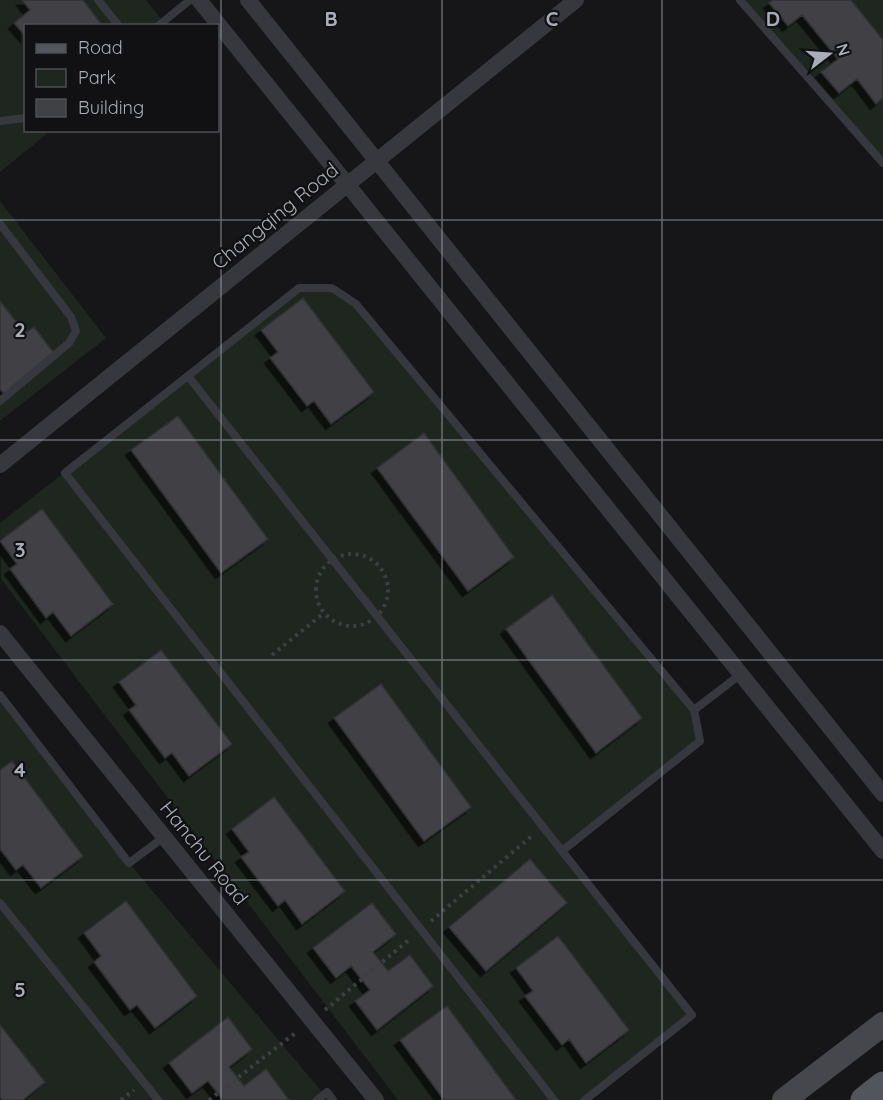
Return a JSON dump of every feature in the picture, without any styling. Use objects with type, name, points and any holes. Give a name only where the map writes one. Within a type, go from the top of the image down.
[{"type":"main road","points":[[864,1100],[883,1085]]},
{"type":"street","points":[[199,0],[218,24]]},
{"type":"street","points":[[248,0],[883,794]]},
{"type":"street","name":"Changqing Road","points":[[0,465],[576,0]]},
{"type":"street","points":[[219,25],[883,851]]},
{"type":"street","name":"Hanchu Road","points":[[0,633],[376,1100]]},
{"type":"street","points":[[784,1100],[883,1024]]},
{"type":"lane","points":[[98,0],[117,24]]},
{"type":"lane","points":[[160,24],[190,0]]},
{"type":"lane","points":[[740,0],[883,163]]},
{"type":"lane","points":[[0,121],[24,118]]},
{"type":"lane","points":[[0,224],[71,317],[76,331],[69,343],[0,402]]},
{"type":"lane","points":[[554,1100],[65,473],[299,288],[332,288],[356,304],[694,710],[700,741],[562,851]]},
{"type":"lane","points":[[188,376],[692,1015],[585,1100]]},
{"type":"lane","points":[[694,710],[741,674]]},
{"type":"lane","points":[[0,695],[129,863],[164,837]]},
{"type":"lane","points":[[0,903],[158,1100]]},
{"type":"lane","points":[[317,1100],[327,1092],[333,1100]]},
{"type":"path","points":[[272,655],[324,613]]},
{"type":"path","points":[[427,924],[543,827]]},
{"type":"path","points":[[209,1100],[312,1021],[418,931]]},
{"type":"green space","points":[[0,0],[146,0],[165,24],[24,24],[24,132],[49,132],[0,172]]},
{"type":"green space","points":[[740,0],[883,0],[883,163]]},
{"type":"green space","points":[[0,201],[106,338],[0,421]]},
{"type":"green space","points":[[299,288],[332,288],[356,304],[694,710],[700,741],[562,851],[692,1015],[585,1100],[398,1100],[1,579],[0,523]]},
{"type":"green space","points":[[0,695],[129,863],[329,1100],[0,1100]]},
{"type":"building","points":[[22,0],[83,0],[101,24],[24,24],[24,35],[14,23],[30,10]]},
{"type":"building","points":[[773,0],[851,0],[883,40],[883,98],[876,104],[857,79],[839,93],[821,72],[838,59],[802,15],[788,26],[769,3]]},
{"type":"building","points":[[303,298],[374,392],[331,424],[314,401],[307,406],[270,358],[278,352],[261,330]]},
{"type":"building","points":[[0,301],[25,333],[34,327],[55,354],[4,394],[0,389]]},
{"type":"building","points":[[178,416],[268,539],[221,573],[131,450]]},
{"type":"building","points":[[424,433],[514,557],[468,591],[377,468]]},
{"type":"building","points":[[42,509],[113,604],[71,636],[53,612],[46,618],[10,569],[17,564],[0,541]]},
{"type":"building","points":[[552,595],[642,718],[596,753],[506,629]]},
{"type":"building","points":[[161,650],[232,744],[189,776],[172,753],[165,758],[129,710],[136,705],[119,682]]},
{"type":"building","points":[[381,684],[471,807],[424,841],[334,718]]},
{"type":"building","points":[[12,761],[83,856],[41,888],[23,865],[16,870],[0,849],[0,770]]},
{"type":"building","points":[[274,797],[345,891],[302,924],[285,900],[278,906],[241,857],[249,852],[232,829]]},
{"type":"building","points":[[530,859],[567,903],[486,971],[449,927]]},
{"type":"building","points":[[126,901],[197,996],[155,1028],[137,1005],[130,1010],[94,962],[101,956],[84,933]]},
{"type":"building","points":[[372,903],[396,934],[373,952],[388,971],[410,955],[433,986],[377,1030],[355,1001],[370,990],[351,966],[336,978],[313,948]]},
{"type":"building","points":[[558,936],[629,1030],[586,1063],[569,1039],[562,1045],[525,996],[533,991],[516,968]]},
{"type":"building","points":[[447,1006],[516,1100],[444,1100],[400,1040]]},
{"type":"building","points":[[228,1017],[252,1049],[229,1067],[244,1086],[266,1069],[289,1100],[223,1100],[208,1081],[192,1093],[169,1063]]},
{"type":"building","points":[[0,1025],[45,1082],[23,1100],[2,1100],[0,1097]]}]
